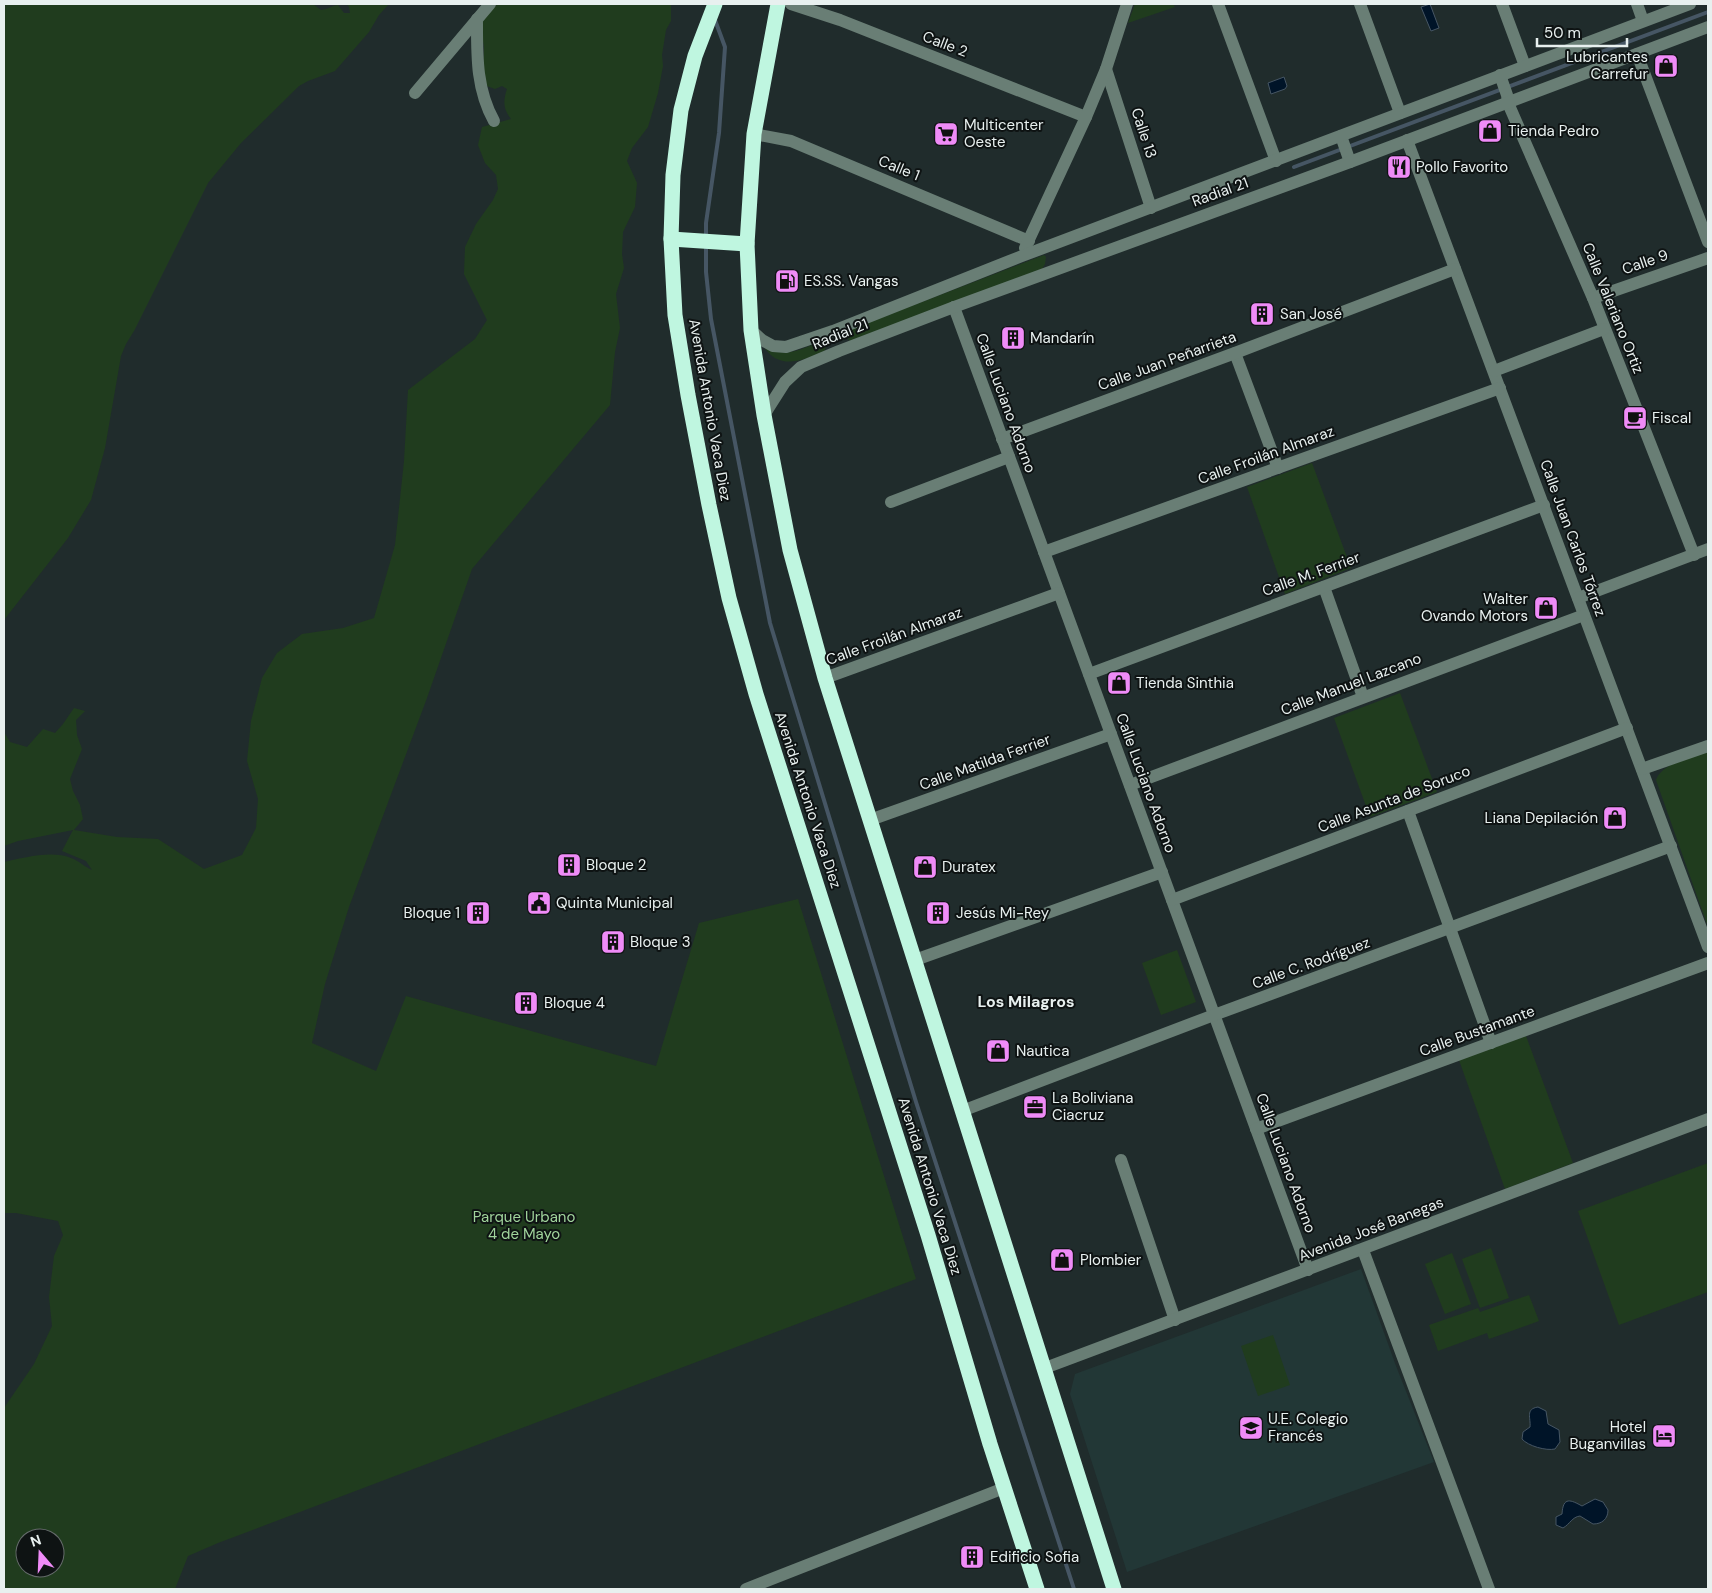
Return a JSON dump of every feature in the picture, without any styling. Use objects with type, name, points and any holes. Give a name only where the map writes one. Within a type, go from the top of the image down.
[{"type":"highway","name":"Avenida Antonio Vaca Diez","points":[[715,4],[695,56],[681,110],[673,175],[677,239],[675,315],[688,394],[729,598],[756,694],[928,1235],[990,1444],[1037,1589]]},
{"type":"highway","points":[[778,4],[754,134],[747,244],[751,330],[764,415],[790,550],[825,678],[1114,1589]]},
{"type":"highway","points":[[677,239],[747,244]]},
{"type":"street","points":[[415,93],[490,4]]},
{"type":"street","name":"Calle 2","points":[[791,4],[840,20],[1086,117]]},
{"type":"street","points":[[1022,256],[1106,69],[1127,4]]},
{"type":"street","points":[[1218,4],[1276,161]]},
{"type":"street","points":[[1360,4],[1400,112]]},
{"type":"street","points":[[1502,4],[1525,66]]},
{"type":"street","points":[[1637,4],[1643,21]]},
{"type":"street","name":"Radial 21","points":[[751,330],[762,340],[773,346],[786,348],[1022,256],[1276,161],[1341,139],[1400,112],[1501,78],[1525,66],[1690,4]]},
{"type":"street","points":[[477,19],[479,81],[487,109],[494,121]]},
{"type":"street","name":"Radial 21","points":[[764,415],[785,382],[801,367],[839,351],[954,306],[1349,159],[1407,140],[1508,99],[1708,27]]},
{"type":"street","points":[[1637,54],[1708,242]]},
{"type":"street","name":"Calle 13","points":[[1106,69],[1151,208]]},
{"type":"street","name":"Calle Valeriano Ortiz","points":[[1501,78],[1508,99],[1593,298],[1694,554]]},
{"type":"street","name":"Calle 1","points":[[754,134],[791,141],[1029,241]]},
{"type":"street","points":[[1341,139],[1349,159]]},
{"type":"street","name":"Calle Juan Carlos Tórrez","points":[[1407,140],[1708,946]]},
{"type":"street","name":"Calle 9","points":[[1593,298],[1708,258]]},
{"type":"street","name":"Calle Juan Peñarrieta","points":[[1002,439],[1455,269]]},
{"type":"street","name":"Calle Luciano Adorno","points":[[954,306],[1308,1270]]},
{"type":"street","points":[[1494,371],[1604,329]]},
{"type":"street","points":[[833,331],[839,351]]},
{"type":"street","points":[[1234,353],[1278,468]]},
{"type":"street","name":"Calle Froilán Almaraz","points":[[1044,552],[1500,388]]},
{"type":"street","points":[[891,502],[1009,457]]},
{"type":"street","name":"Calle M. Ferrier","points":[[1089,674],[1544,505]]},
{"type":"street","points":[[1578,598],[1708,549]]},
{"type":"street","points":[[1324,586],[1363,698]]},
{"type":"street","name":"Calle Froilán Almaraz","points":[[825,678],[1059,593]]},
{"type":"street","name":"Calle Manuel Lazcano","points":[[1130,785],[1584,614]]},
{"type":"street","name":"Calle Asunta de Soruco","points":[[1172,900],[1627,728]]},
{"type":"street","name":"Calle Matilda Ferrier","points":[[870,820],[1111,734]]},
{"type":"street","points":[[1642,770],[1708,746]]},
{"type":"street","points":[[1408,811],[1491,1043]]},
{"type":"street","name":"Calle C. Rodríguez","points":[[962,1111],[1214,1015],[1671,846]]},
{"type":"street","points":[[915,960],[1162,872]]},
{"type":"street","name":"Calle Bustamante","points":[[1256,1129],[1708,963]]},
{"type":"street","name":"Avenida José Banegas","points":[[1045,1368],[1364,1250],[1708,1119]]},
{"type":"street","points":[[1121,1160],[1175,1320]]},
{"type":"street","points":[[1364,1250],[1489,1589]]},
{"type":"street","points":[[746,1589],[1004,1488]]},
{"type":"shaded area","name":"U.E. Colegio Francés","points":[[1361,1269],[1396,1366],[1434,1462],[1127,1572],[1070,1394],[1075,1374]]},
{"type":"green space","points":[[4,4],[313,4],[321,10],[338,5],[344,13],[350,13],[347,4],[389,4],[379,15],[369,32],[335,71],[299,86],[241,143],[208,183],[121,356],[105,448],[91,500],[68,538],[4,620]]},
{"type":"green space","name":"Parque Urbano 4 de Mayo","points":[[498,4],[671,4],[671,21],[666,30],[662,55],[663,66],[658,93],[648,127],[632,148],[627,161],[637,183],[635,207],[623,232],[622,254],[624,268],[616,294],[620,328],[615,352],[610,405],[472,569],[427,698],[349,907],[325,984],[312,1043],[376,1071],[406,996],[656,1066],[699,923],[798,899],[916,1279],[218,1543],[188,1556],[175,1589],[4,1589],[4,1408],[34,1364],[52,1326],[49,1297],[54,1256],[63,1235],[58,1221],[16,1213],[4,1213],[4,862],[38,855],[55,855],[71,858],[92,870],[86,861],[62,851],[73,830],[18,841],[4,846],[4,732],[10,742],[27,747],[43,729],[55,733],[74,708],[85,711],[76,720],[77,735],[82,749],[70,779],[83,819],[74,830],[117,837],[158,839],[204,869],[242,855],[256,828],[258,799],[247,761],[251,721],[262,678],[277,653],[302,634],[343,628],[374,618],[395,545],[404,461],[408,390],[475,339],[487,320],[464,274],[465,247],[476,224],[493,200],[498,189],[496,175],[485,163],[478,145],[482,127],[511,119],[504,105],[507,89],[502,86],[495,89],[484,85],[484,47],[481,26],[487,14]]},
{"type":"green space","points":[[1135,4],[1173,4],[1175,7],[1128,23]]},
{"type":"green space","points":[[1044,255],[1046,257],[1045,264],[1042,269],[850,341],[846,337],[849,330]]},
{"type":"green space","points":[[820,342],[826,347],[824,352],[792,362],[777,359],[764,347],[779,352],[792,352]]},
{"type":"green space","points":[[1312,463],[1351,568],[1285,594],[1247,487]]},
{"type":"green space","points":[[1400,693],[1437,792],[1370,817],[1334,718]]},
{"type":"green space","points":[[1708,751],[1708,927],[1656,780],[1664,769],[1671,765]]},
{"type":"green space","points":[[1177,950],[1196,1002],[1161,1015],[1142,963]]},
{"type":"green space","points":[[1526,1036],[1573,1163],[1505,1189],[1459,1060]]},
{"type":"green space","points":[[1708,1163],[1708,1292],[1619,1325],[1578,1211]]},
{"type":"green space","points":[[1491,1248],[1509,1298],[1480,1308],[1462,1259]]},
{"type":"green space","points":[[1452,1253],[1471,1304],[1445,1314],[1425,1264]]},
{"type":"green space","points":[[1529,1295],[1539,1321],[1489,1339],[1487,1333],[1438,1351],[1429,1325],[1478,1308],[1480,1312]]},
{"type":"green space","points":[[1273,1335],[1290,1385],[1258,1396],[1241,1346]]},
{"type":"water","points":[[1430,4],[1439,28],[1431,31],[1421,7]]},
{"type":"water","points":[[1284,77],[1287,86],[1285,89],[1271,94],[1268,83]]},
{"type":"water","points":[[1538,1407],[1546,1411],[1548,1424],[1559,1430],[1560,1442],[1555,1449],[1537,1447],[1528,1444],[1522,1439],[1523,1432],[1530,1427],[1531,1410]]},
{"type":"water","points":[[1595,1499],[1603,1502],[1608,1510],[1606,1518],[1602,1522],[1593,1524],[1580,1516],[1563,1528],[1556,1525],[1556,1517],[1562,1514],[1566,1502],[1571,1501],[1582,1506]]},
{"type":"waterway","points":[[1294,167],[1708,12]]},
{"type":"waterway","points":[[706,237],[706,223],[719,133],[725,47],[715,20]]},
{"type":"waterway","points":[[706,244],[706,272],[711,319],[770,623],[916,1102],[1074,1589]]},
{"type":"place","name":"Lubricantes Carrefur","points":[[1666,66]]},
{"type":"place","name":"Tienda Pedro","points":[[1490,131]]},
{"type":"place","name":"Multicenter Oeste","points":[[946,134]]},
{"type":"place","name":"Pollo Favorito","points":[[1399,167]]},
{"type":"place","name":"ES.SS. Vangas","points":[[787,281]]},
{"type":"place","name":"San José","points":[[1262,314]]},
{"type":"place","name":"Mandarín","points":[[1013,338]]},
{"type":"place","name":"Fiscal","points":[[1635,418]]},
{"type":"place","name":"Walter Ovando Motors","points":[[1546,608]]},
{"type":"place","name":"Tienda Sinthia","points":[[1119,683]]},
{"type":"place","name":"Liana Depilación","points":[[1615,818]]},
{"type":"place","name":"Bloque 2","points":[[569,865]]},
{"type":"place","name":"Duratex","points":[[925,867]]},
{"type":"place","name":"Quinta Municipal","points":[[539,903]]},
{"type":"place","name":"Bloque 1","points":[[478,913]]},
{"type":"place","name":"Jesús Mi-Rey","points":[[938,913]]},
{"type":"place","name":"Bloque 3","points":[[613,942]]},
{"type":"place","name":"Bloque 4","points":[[526,1003]]},
{"type":"place","name":"Nautica","points":[[998,1051]]},
{"type":"place","name":"La Boliviana Ciacruz","points":[[1035,1107]]},
{"type":"place","name":"Plombier","points":[[1062,1260]]},
{"type":"place","name":"U.E. Colegio Francés","points":[[1251,1428]]},
{"type":"place","name":"Hotel Buganvillas","points":[[1664,1436]]},
{"type":"place","name":"Edificio Sofia","points":[[972,1557]]},
{"type":"district","name":"Los Milagros","points":[[1026,1001]]}]
